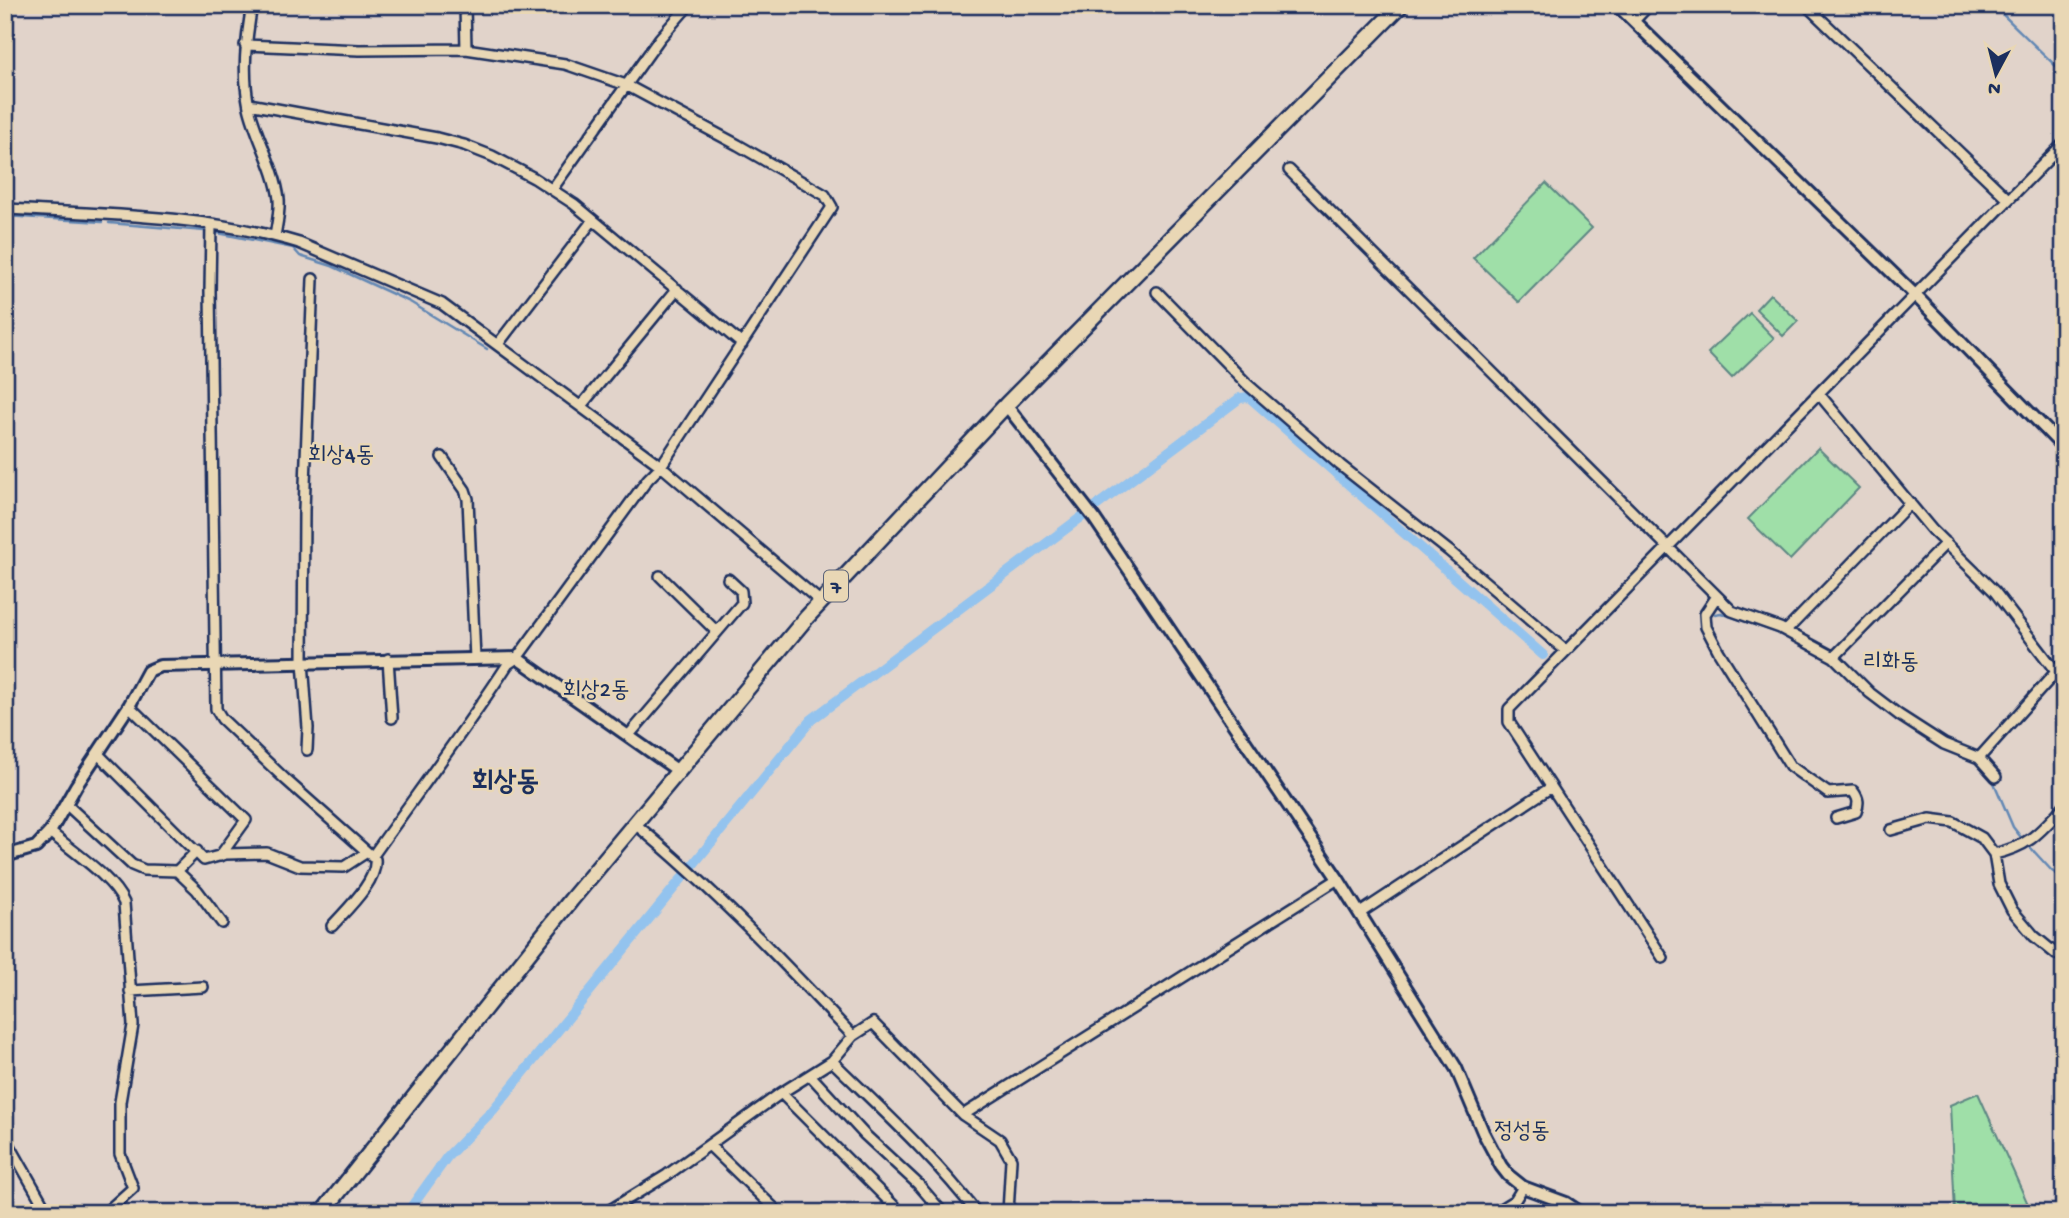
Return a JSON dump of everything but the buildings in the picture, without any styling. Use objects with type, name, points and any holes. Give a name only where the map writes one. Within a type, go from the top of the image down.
[{"type":"highway","name":"7","points":[[322,1213],[677,770],[821,602],[1006,405],[1401,5]]},
{"type":"street","points":[[252,5],[245,45],[249,104],[277,191],[279,206],[275,236]]},
{"type":"street","points":[[465,5],[466,49]]},
{"type":"street","points":[[553,188],[660,38],[689,5]]},
{"type":"street","points":[[1618,5],[1915,295],[2064,447]]},
{"type":"street","points":[[1634,21],[1649,5]]},
{"type":"street","points":[[1807,5],[2008,199]]},
{"type":"street","points":[[98,754],[204,860],[220,856],[267,853],[300,866],[344,867],[370,854],[464,731],[508,664],[517,658],[648,479],[661,467],[830,212],[831,203],[825,195],[738,145],[626,85],[565,64],[466,49],[359,50],[245,45]]},
{"type":"street","points":[[249,104],[449,141],[492,156],[553,188],[742,344]]},
{"type":"street","points":[[1663,958],[1550,788],[1507,716],[1513,705],[2064,143]]},
{"type":"street","points":[[1289,170],[1731,611],[1786,631],[1834,657],[1870,693],[1923,733],[1979,758],[1996,777]]},
{"type":"street","points":[[5,209],[151,218],[275,236],[299,243],[442,304],[661,467],[821,602]]},
{"type":"street","points":[[498,344],[593,220]]},
{"type":"street","points":[[211,225],[216,709],[222,719],[370,854],[376,864],[362,892],[332,926]]},
{"type":"street","points":[[307,750],[303,662],[304,510],[313,279]]},
{"type":"street","points":[[581,406],[677,289]]},
{"type":"street","points":[[1157,292],[1247,384],[1340,465],[1449,551],[1566,651]]},
{"type":"street","points":[[1819,394],[1910,503],[1995,592],[2064,682]]},
{"type":"street","points":[[1006,405],[1094,518],[1338,879],[1456,1068],[1491,1149],[1508,1175],[1523,1187],[1566,1203],[1581,1213]]},
{"type":"street","points":[[442,457],[465,490],[468,499],[475,659]]},
{"type":"street","points":[[1786,631],[1910,503]]},
{"type":"street","points":[[1834,657],[1946,543]]},
{"type":"street","points":[[660,576],[716,631]]},
{"type":"street","points":[[629,735],[742,603],[741,591],[727,579]]},
{"type":"street","points":[[1717,596],[1705,614],[1706,626],[1719,652],[1790,765],[1828,793],[1853,791],[1858,797],[1856,812],[1836,818]]},
{"type":"street","points":[[5,856],[36,847],[50,832],[148,671],[160,666],[517,658],[677,770]]},
{"type":"street","points":[[388,659],[392,718]]},
{"type":"street","points":[[1979,758],[2056,672]]},
{"type":"street","points":[[129,706],[246,820],[220,856]]},
{"type":"street","points":[[1360,913],[1550,788]]},
{"type":"street","points":[[67,805],[132,865],[144,870],[177,871],[197,890],[222,923]]},
{"type":"street","points":[[1994,854],[2029,842],[2064,806]]},
{"type":"street","points":[[1891,830],[1930,819],[1953,822],[1982,838],[1994,854],[1999,884],[2012,910],[2034,936],[2056,954],[2064,957]]},
{"type":"street","points":[[634,823],[679,860],[759,937],[853,1036]]},
{"type":"street","points":[[50,832],[120,894],[124,903],[132,1025],[120,1102],[120,1154],[133,1188],[105,1213]]},
{"type":"street","points":[[177,871],[197,851]]},
{"type":"street","points":[[963,1115],[1338,879]]},
{"type":"street","points":[[130,991],[203,987]]},
{"type":"street","points":[[605,1213],[709,1146],[781,1093],[832,1061],[853,1036],[873,1023],[963,1115],[1000,1140],[1011,1160],[1007,1213]]},
{"type":"street","points":[[832,1061],[912,1139],[977,1213]]},
{"type":"street","points":[[810,1075],[864,1134],[918,1184],[943,1213]]},
{"type":"street","points":[[781,1093],[901,1213]]},
{"type":"street","points":[[5,1137],[48,1213]]},
{"type":"street","points":[[709,1146],[779,1213]]},
{"type":"street","points":[[1494,1213],[1515,1200],[1523,1187]]},
{"type":"green space","points":[[1546,183],[1592,228],[1519,302],[1473,258]]},
{"type":"green space","points":[[1770,294],[1798,321],[1783,336],[1756,309]]},
{"type":"green space","points":[[1750,313],[1774,338],[1732,378],[1708,353]]},
{"type":"green space","points":[[1818,448],[1859,488],[1790,560],[1748,519]]},
{"type":"green space","points":[[1978,1093],[2032,1213],[1955,1213],[1950,1105]]},
{"type":"waterway","points":[[1993,5],[2064,74]]},
{"type":"waterway","points":[[5,216],[102,222]]},
{"type":"waterway","points":[[109,223],[205,231],[206,281]]},
{"type":"waterway","points":[[218,233],[293,248],[300,256],[332,266],[410,302],[487,349]]},
{"type":"waterway","points":[[407,1213],[447,1157],[493,1110],[811,720],[1240,398],[1249,397],[1543,655]]},
{"type":"waterway","points":[[1715,614],[1721,613],[1781,634]]},
{"type":"waterway","points":[[1815,651],[1839,667]]},
{"type":"waterway","points":[[1919,733],[1931,741]]},
{"type":"waterway","points":[[1992,778],[2013,827],[2023,840]]},
{"type":"waterway","points":[[2030,847],[2052,871],[2064,879]]},
{"type":"district","name":"회상4동","points":[[341,453]]},
{"type":"district","name":"리화동","points":[[1891,660]]},
{"type":"district","name":"회상2동","points":[[596,688]]},
{"type":"district","name":"회상동","points":[[505,779]]},
{"type":"district","name":"정성동","points":[[1522,1129]]}]
